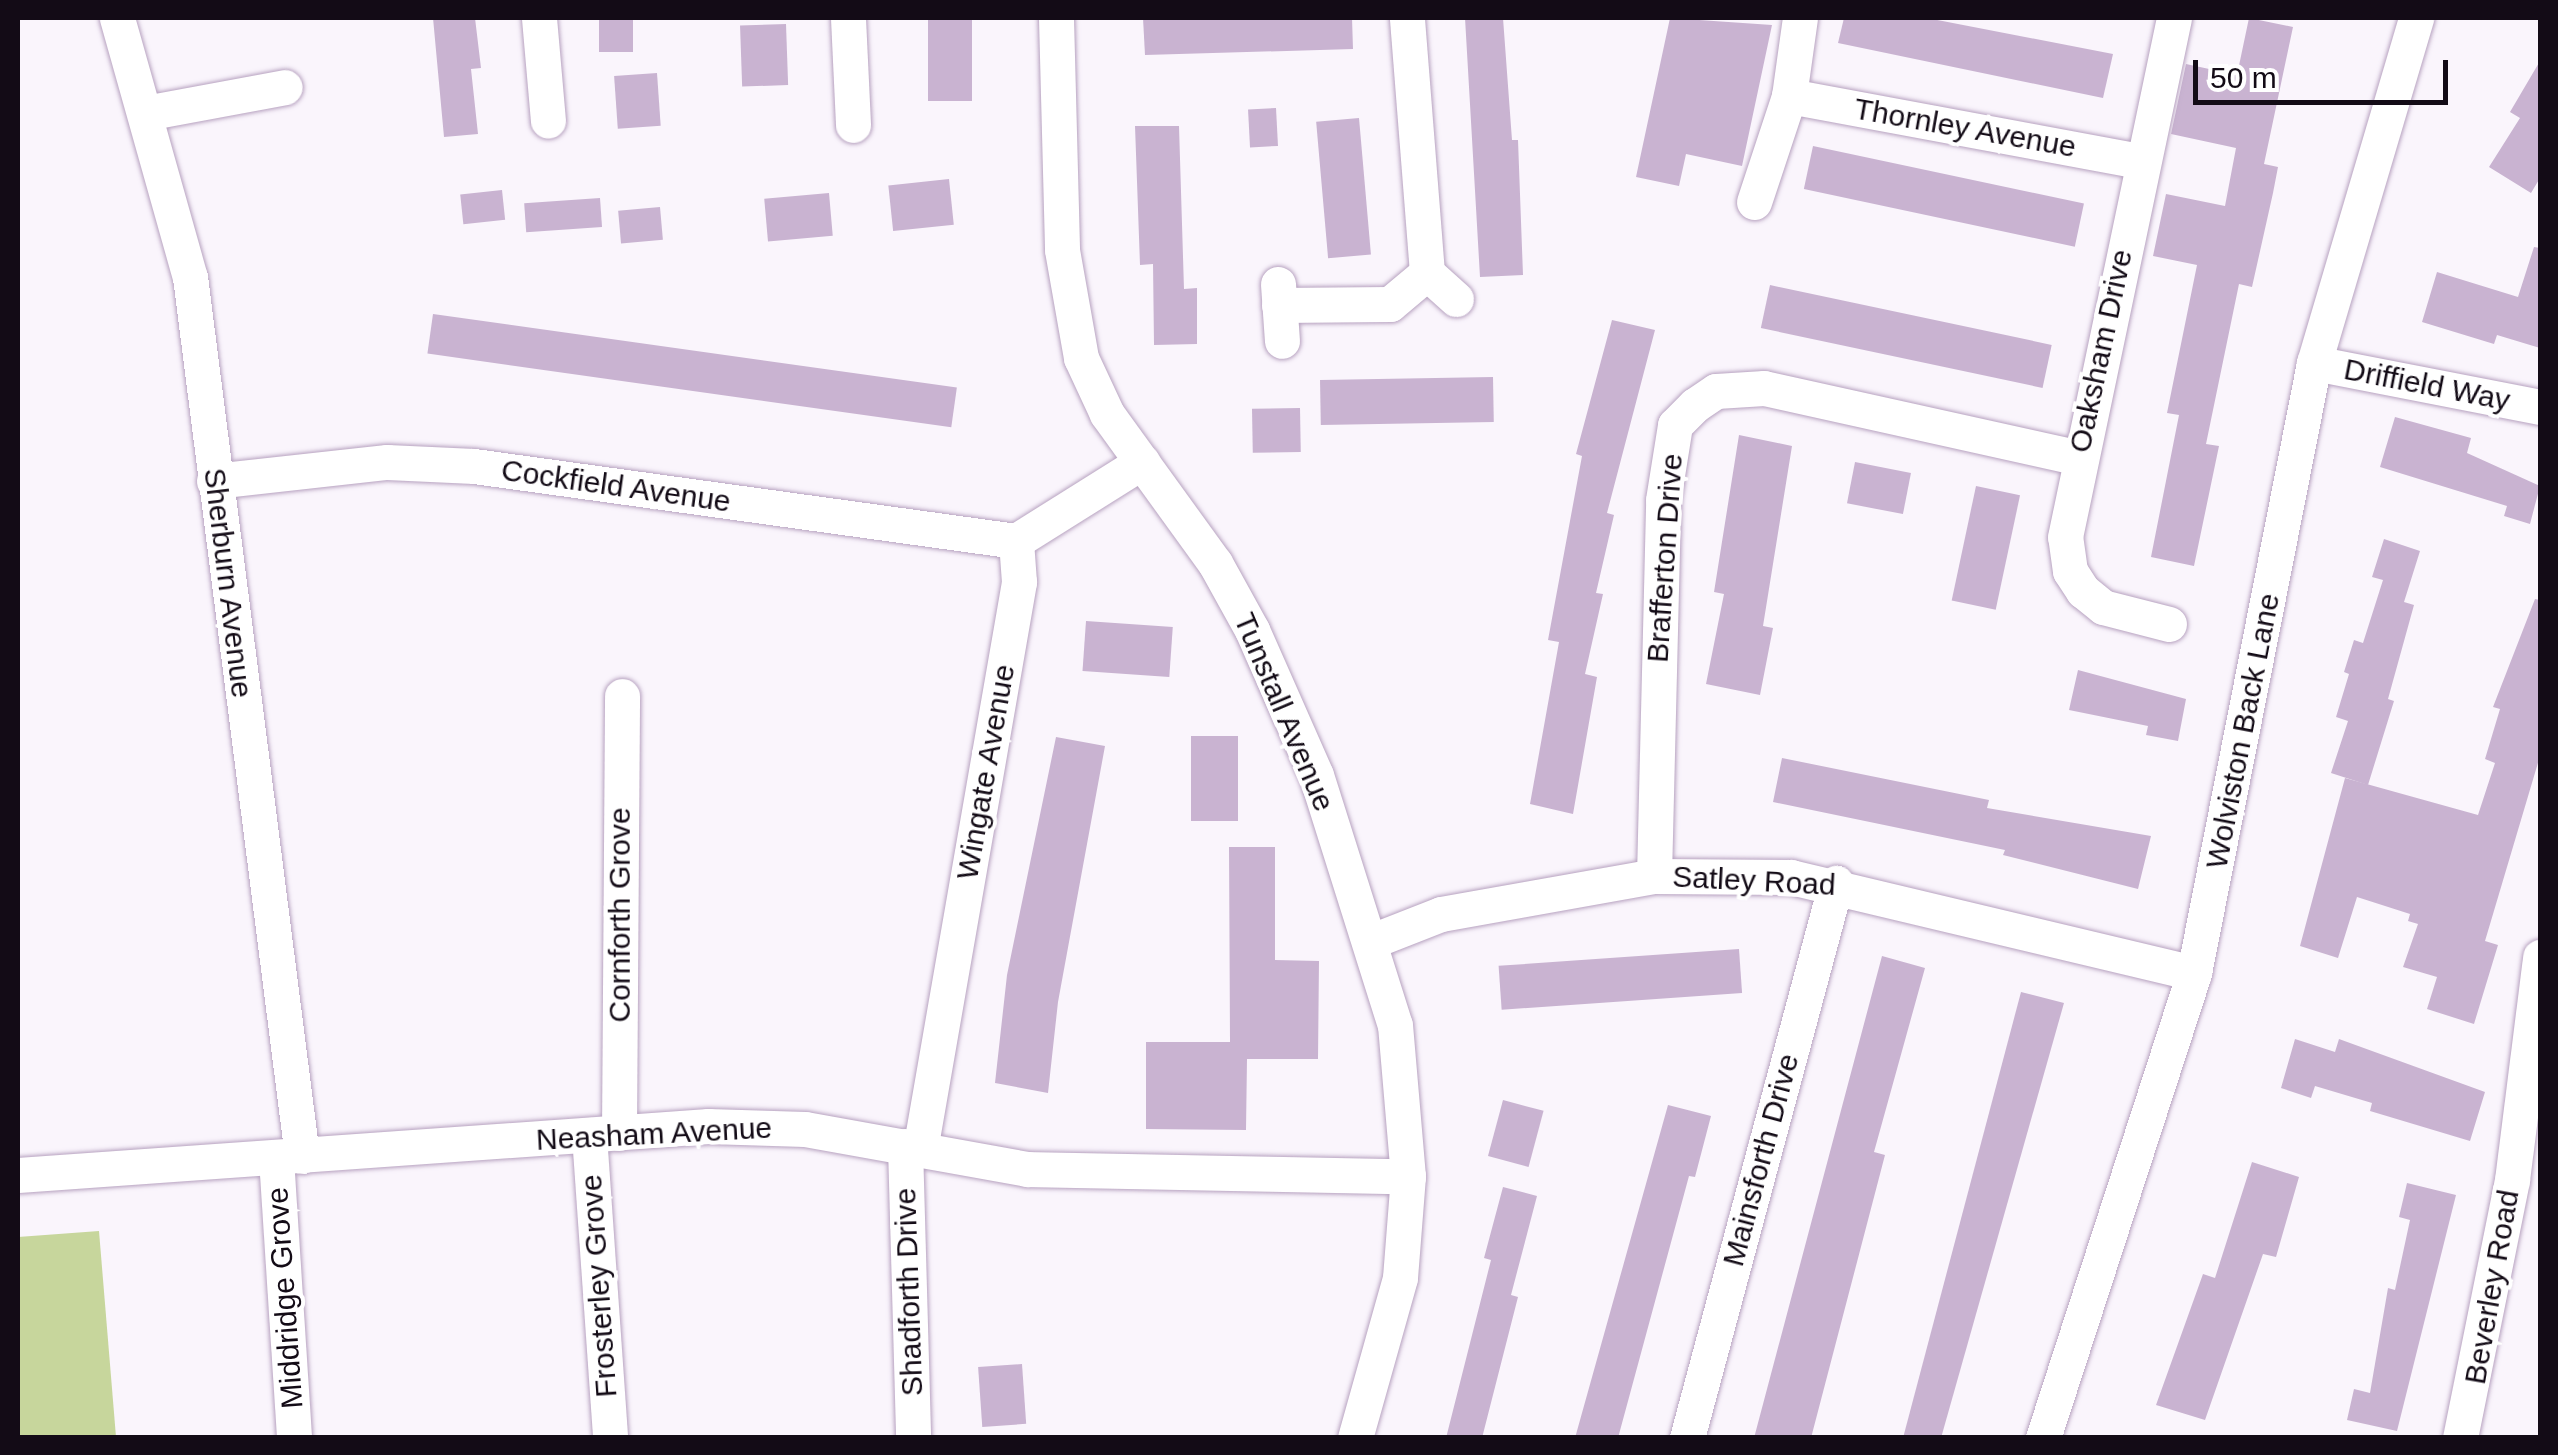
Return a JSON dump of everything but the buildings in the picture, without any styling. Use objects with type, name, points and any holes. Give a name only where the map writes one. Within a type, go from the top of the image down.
[{"type":"street","name":"Sherburn Avenue","points":[[117,18],[190,277],[289,1157]]},
{"type":"street","points":[[539,18],[548,121]]},
{"type":"street","points":[[848,18],[853,125]]},
{"type":"street","name":"Tunstall Avenue","points":[[1056,18],[1066,296],[1081,358],[1107,414],[1215,562],[1252,630],[1316,775],[1372,941],[1395,1025],[1408,1176],[1400,1278],[1355,1438]]},
{"type":"street","points":[[1408,18],[1427,273],[1456,299]]},
{"type":"street","points":[[1754,202],[1789,96],[1800,18]]},
{"type":"street","name":"Oaksham Drive","points":[[2169,624],[2103,607],[2070,571],[2065,537],[2174,18]]},
{"type":"street","name":"Wolviston Back Lane","points":[[2043,1438],[2194,973],[2314,363],[2416,18]]},
{"type":"street","name":"Thornley Avenue","points":[[1789,96],[2141,161]]},
{"type":"street","points":[[145,113],[264,102]]},
{"type":"street","points":[[1282,342],[1278,294],[1390,304],[1427,273]]},
{"type":"street","name":"Driffield Way","points":[[2314,363],[2540,407]]},
{"type":"street","name":"Brafferton Drive","points":[[1654,876],[1664,500],[1675,424],[1695,404],[1716,391],[1764,388],[2079,458]]},
{"type":"street","name":"Cockfield Avenue","points":[[214,481],[387,462],[474,466],[1016,541]]},
{"type":"street","points":[[1016,541],[1142,462]]},
{"type":"street","name":"Wingate Avenue","points":[[913,1148],[1020,582],[1016,541]]},
{"type":"street","name":"Cornforth Grove","points":[[604,1134],[622,696]]},
{"type":"street","name":"Satley Road","points":[[1372,941],[1441,914],[1654,876],[1836,883],[2194,973]]},
{"type":"street","name":"Mainsforth Drive","points":[[1687,1438],[1836,883]]},
{"type":"street","name":"Beverley Road","points":[[2460,1438],[2512,1180],[2540,958]]},
{"type":"street","name":"Neasham Avenue","points":[[18,1175],[604,1134],[806,1128],[1046,1170],[1408,1176]]},
{"type":"street","name":"Frosterley Grove","points":[[604,1134],[610,1438]]},
{"type":"street","name":"Shadforth Drive","points":[[913,1148],[913,1438]]},
{"type":"street","name":"Middridge Grove","points":[[289,1157],[294,1438]]},
{"type":"green space","points":[[99,1231],[116,1437],[18,1437],[18,1237]]}]
